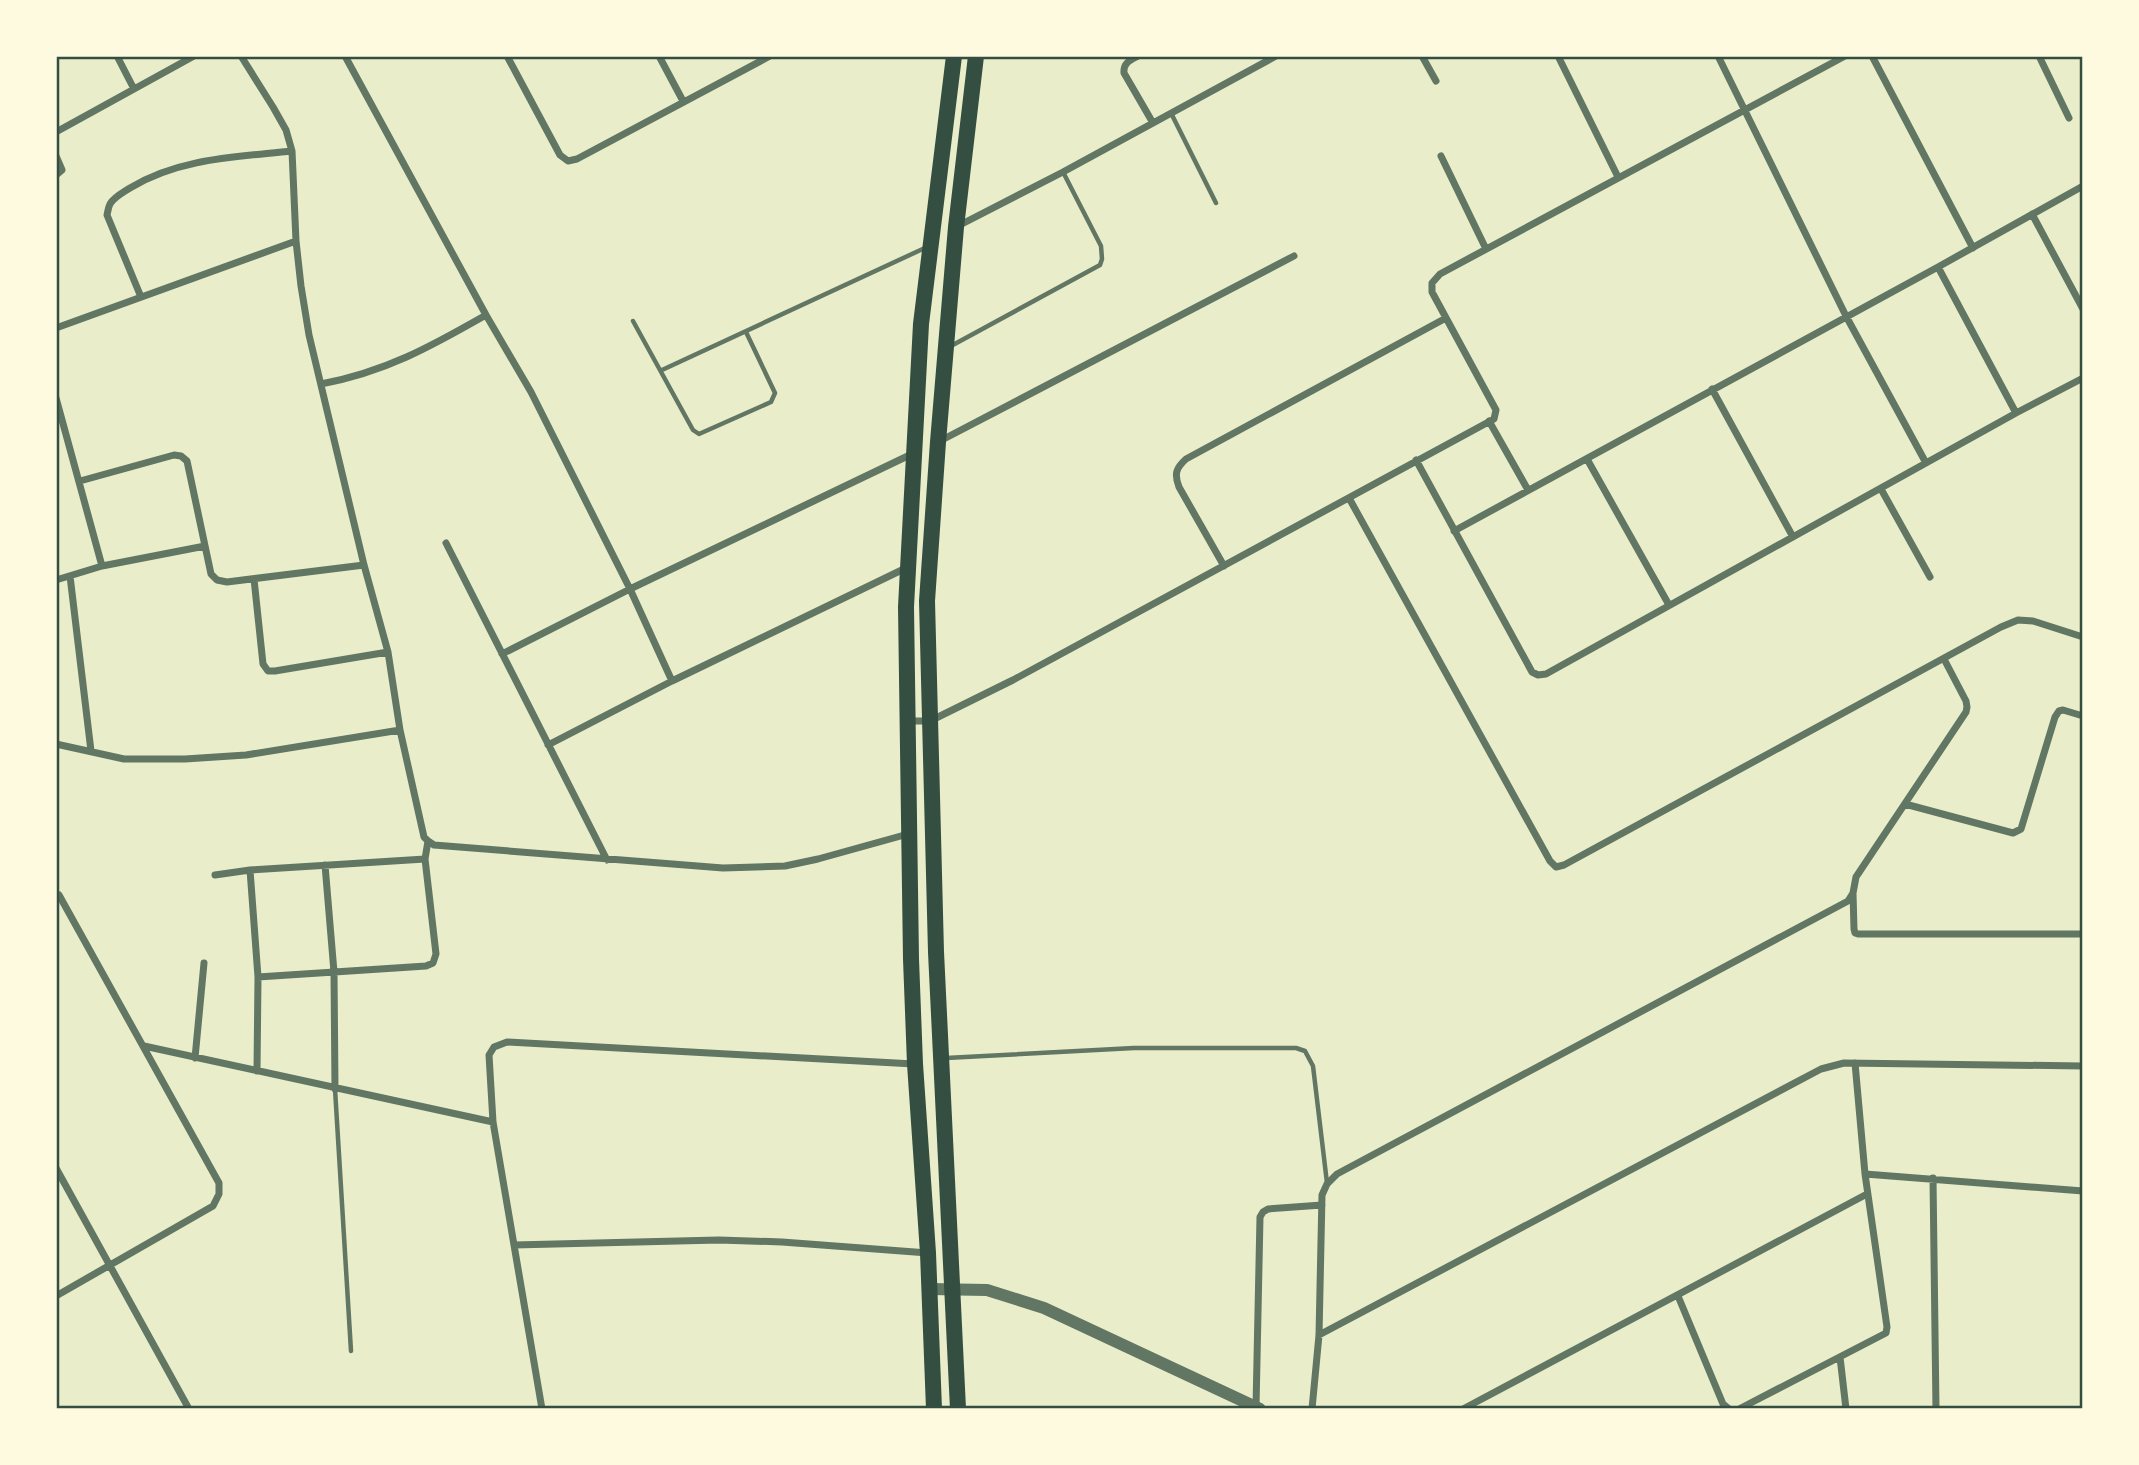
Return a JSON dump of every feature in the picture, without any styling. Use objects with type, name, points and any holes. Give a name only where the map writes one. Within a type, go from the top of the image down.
[{"type":"highway","points":[[934,1409],[930,1289],[915,1064],[908,834],[906,607],[921,324],[954,56]]},
{"type":"highway","points":[[958,1409],[936,952],[927,601],[937,442],[956,227],[976,56]]},
{"type":"street","points":[[117,56],[134,89]]},
{"type":"street","points":[[56,132],[194,56]]},
{"type":"street","points":[[241,56],[286,130],[292,151],[300,286],[364,565],[388,652],[400,730],[424,837],[434,845],[723,867],[785,866],[908,834]]},
{"type":"street","points":[[345,56],[531,392],[630,590],[672,681]]},
{"type":"street","points":[[507,56],[560,155],[568,161],[577,159],[770,56]]},
{"type":"street","points":[[659,56],[683,101]]},
{"type":"street","points":[[1138,56],[1127,62],[1124,73],[1153,123]]},
{"type":"street","points":[[956,227],[1276,56]]},
{"type":"street","points":[[1422,56],[1436,81]]},
{"type":"street","points":[[1558,56],[1618,177]]},
{"type":"street","points":[[1718,56],[1846,316],[1926,463]]},
{"type":"street","points":[[907,721],[930,721],[1024,674],[1494,419],[1496,410],[1432,292],[1433,283],[1440,274],[1845,56]]},
{"type":"street","points":[[1872,56],[1973,248]]},
{"type":"street","points":[[2039,56],[2069,118]]},
{"type":"street","points":[[141,297],[107,215],[110,204],[121,194],[157,174],[190,164],[292,151]]},
{"type":"street","points":[[56,156],[62,170],[56,175]]},
{"type":"street","points":[[1441,156],[1486,249]]},
{"type":"street","points":[[1454,531],[2083,186]]},
{"type":"street","points":[[2032,214],[2083,310]]},
{"type":"street","points":[[56,328],[296,241]]},
{"type":"street","points":[[937,442],[1294,256]]},
{"type":"street","points":[[1938,267],[2017,413]]},
{"type":"street","points":[[321,384],[385,368],[486,315]]},
{"type":"street","points":[[1224,566],[1175,478],[1176,470],[1181,464],[1446,318]]},
{"type":"street","points":[[1416,460],[1532,672],[1538,675],[1546,674],[2083,378]]},
{"type":"street","points":[[1712,389],[1793,537]]},
{"type":"street","points":[[56,398],[102,566]]},
{"type":"street","points":[[1489,421],[1528,490]]},
{"type":"street","points":[[502,653],[914,453]]},
{"type":"street","points":[[80,481],[174,455],[181,456],[187,461],[211,574],[217,580],[227,582],[364,565]]},
{"type":"street","points":[[1587,459],[1668,605]]},
{"type":"street","points":[[1881,489],[1930,577]]},
{"type":"street","points":[[1349,498],[1550,862],[1556,867],[2018,620],[2033,621],[2083,637]]},
{"type":"street","points":[[446,543],[607,860]]},
{"type":"street","points":[[56,580],[102,566],[205,546]]},
{"type":"street","points":[[548,745],[672,681],[908,567]]},
{"type":"street","points":[[70,576],[91,751]]},
{"type":"street","points":[[254,579],[263,664],[268,671],[388,652]]},
{"type":"street","points":[[1944,659],[1967,707],[1856,877],[1853,893],[1854,929],[1858,934],[2083,933]]},
{"type":"street","points":[[1905,804],[2013,833],[2018,832],[2055,717],[2063,710],[2083,716]]},
{"type":"street","points":[[56,744],[124,759],[185,759],[234,756],[400,730]]},
{"type":"street","points":[[258,977],[426,966],[433,963],[436,954],[425,859],[428,841]]},
{"type":"street","points":[[215,875],[250,870],[425,859]]},
{"type":"street","points":[[325,865],[334,972],[335,1089]]},
{"type":"street","points":[[250,870],[258,977],[257,1071]]},
{"type":"street","points":[[1312,1409],[1319,1335],[1322,1195],[1327,1184],[1337,1174],[1848,901],[1853,893]]},
{"type":"street","points":[[56,1296],[213,1206],[219,1194],[219,1183],[59,895]]},
{"type":"street","points":[[195,1058],[204,963]]},
{"type":"street","points":[[542,1409],[493,1122],[489,1055],[495,1046],[507,1042],[915,1064]]},
{"type":"street","points":[[144,1046],[493,1122]]},
{"type":"street","points":[[1319,1335],[1821,1069],[1844,1063],[2083,1066]]},
{"type":"street","points":[[1739,1409],[1886,1333],[1867,1194],[1855,1063]]},
{"type":"street","points":[[56,1168],[190,1409]]},
{"type":"street","points":[[1865,1174],[2083,1191]]},
{"type":"street","points":[[1933,1178],[1936,1409]]},
{"type":"street","points":[[1463,1409],[1867,1194]]},
{"type":"street","points":[[930,1289],[988,1290],[1044,1308],[1258,1408],[1260,1217],[1268,1209],[1322,1205]]},
{"type":"street","points":[[514,1245],[719,1240],[782,1242],[928,1254]]},
{"type":"street","points":[[1678,1296],[1723,1405],[1729,1409]]},
{"type":"street","points":[[1840,1357],[1846,1409]]},
{"type":"lane","points":[[1171,113],[1216,203]]},
{"type":"lane","points":[[946,349],[1100,265],[1101,246],[1063,172]]},
{"type":"lane","points":[[662,370],[931,245]]},
{"type":"lane","points":[[633,321],[693,430],[699,434],[771,402],[775,393],[746,332]]},
{"type":"lane","points":[[942,1058],[1134,1048],[1296,1048],[1306,1051],[1313,1066],[1327,1184]]},
{"type":"lane","points":[[335,1089],[351,1351]]}]
